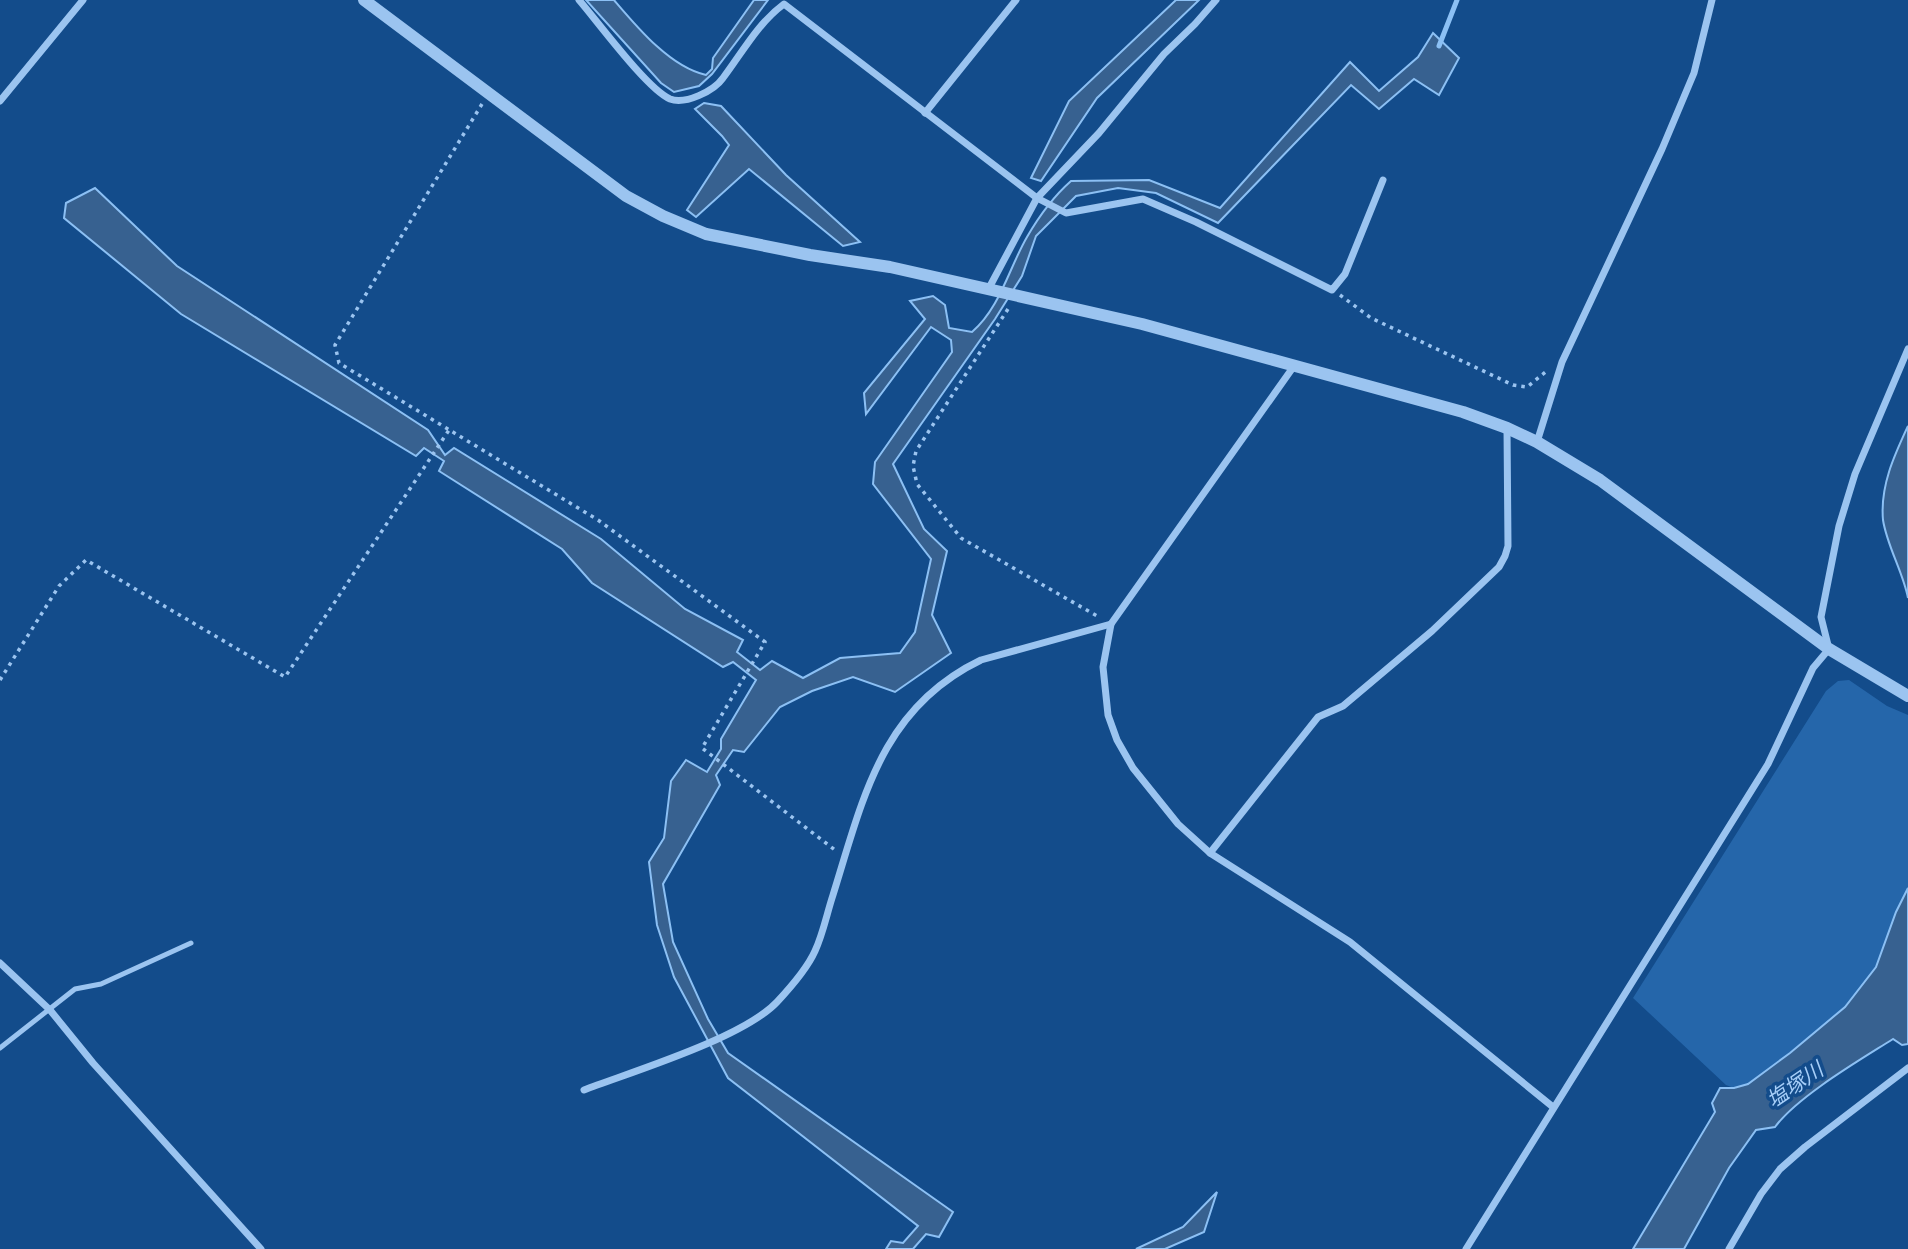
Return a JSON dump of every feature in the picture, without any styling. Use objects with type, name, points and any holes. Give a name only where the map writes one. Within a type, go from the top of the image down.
[{"type":"street","points":[[0,101],[83,0]]},
{"type":"street","points":[[364,0],[626,196],[663,216],[706,234],[810,255],[890,267],[1142,324],[1463,412],[1507,428],[1537,442],[1600,480],[1829,649],[1908,696]]},
{"type":"street","points":[[579,0],[655,90],[673,101],[691,98],[720,82],[768,15],[784,4],[1037,198],[1066,213],[1143,199],[1196,222],[1332,290],[1345,274],[1383,180]]},
{"type":"street","points":[[925,113],[1016,0]]},
{"type":"street","points":[[989,288],[1037,198],[1099,133],[1164,54],[1216,0]]},
{"type":"street","points":[[1537,442],[1562,362],[1662,149],[1694,73],[1712,0]]},
{"type":"street","points":[[1829,649],[1821,617],[1839,526],[1855,474],[1908,349]]},
{"type":"street","points":[[1294,366],[1111,624],[1103,667],[1108,715],[1117,740],[1133,768],[1178,824],[1210,853],[1350,942],[1553,1107]]},
{"type":"street","points":[[1210,853],[1318,717],[1343,706],[1432,631],[1499,567],[1506,556],[1508,546],[1507,428]]},
{"type":"street","points":[[584,1090],[709,1042],[762,1015],[777,1002],[815,951],[877,763],[932,691],[961,670],[981,660],[1111,624]]},
{"type":"street","points":[[1466,1249],[1768,764],[1813,668],[1829,649]]},
{"type":"street","points":[[0,963],[50,1010],[93,1063],[261,1249]]},
{"type":"street","points":[[1729,1249],[1761,1194],[1780,1170],[1805,1147],[1908,1068]]},
{"type":"lane","points":[[0,1048],[75,989],[101,984],[191,943]]},
{"type":"path","points":[[488,93],[335,345],[339,363],[598,520],[765,642],[702,748],[845,857]]},
{"type":"path","points":[[1332,290],[1371,318],[1513,384],[1527,387],[1542,372],[1562,362]]},
{"type":"path","points":[[1018,294],[916,451],[913,467],[917,484],[961,538],[1111,624]]},
{"type":"path","points":[[0,680],[59,586],[86,560],[285,677],[449,430]]},
{"type":"shaded area","points":[[1849,680],[1887,706],[1908,715],[1908,915],[1880,994],[1757,1084],[1734,1088],[1726,1085],[1633,998],[1826,691],[1838,681]]},
{"type":"water","points":[[586,0],[614,0],[667,55],[693,71],[706,75],[712,69],[713,58],[754,0],[768,0],[712,74],[699,86],[674,92],[661,83]]},
{"type":"water","points":[[1176,0],[1199,0],[1097,98],[1041,181],[1031,178],[1069,101]]},
{"type":"water","points":[[1433,33],[1459,58],[1439,95],[1414,79],[1379,109],[1351,85],[1218,223],[1156,193],[1118,188],[1076,196],[1036,236],[1022,276],[893,464],[924,529],[947,551],[932,615],[951,653],[895,692],[853,677],[812,691],[780,707],[744,752],[733,750],[716,775],[720,785],[663,884],[673,942],[708,1019],[728,1053],[953,1212],[939,1237],[926,1234],[913,1249],[886,1249],[891,1241],[903,1243],[918,1226],[728,1078],[674,977],[657,925],[649,862],[664,838],[671,781],[686,760],[707,772],[721,749],[721,739],[756,680],[733,662],[723,667],[592,583],[562,549],[439,471],[444,461],[424,448],[416,456],[181,314],[64,218],[66,203],[95,188],[177,266],[428,430],[445,455],[454,448],[601,539],[685,609],[743,640],[737,652],[760,670],[772,661],[803,678],[840,658],[900,653],[915,632],[931,559],[873,484],[875,462],[952,352],[951,340],[931,327],[866,414],[864,393],[925,319],[910,301],[933,296],[945,305],[949,328],[972,332],[997,300],[1036,222],[1071,181],[1149,180],[1220,208],[1350,62],[1379,91],[1418,57]]},
{"type":"water","points":[[704,103],[721,106],[786,175],[860,242],[843,246],[749,169],[696,217],[687,210],[729,145],[695,109]]},
{"type":"water","points":[[1908,426],[1908,598],[1885,530],[1883,507],[1889,472]]},
{"type":"water","name":"塩塚川","points":[[1908,888],[1908,1044],[1902,1045],[1893,1039],[1814,1091],[1775,1127],[1756,1130],[1729,1168],[1684,1249],[1633,1249],[1715,1112],[1712,1103],[1720,1088],[1748,1084],[1845,1007],[1876,967],[1896,912]]},
{"type":"water","points":[[1217,1192],[1204,1232],[1165,1249],[1136,1249],[1183,1227]]},
{"type":"waterway","points":[[1439,46],[1457,0]]}]
